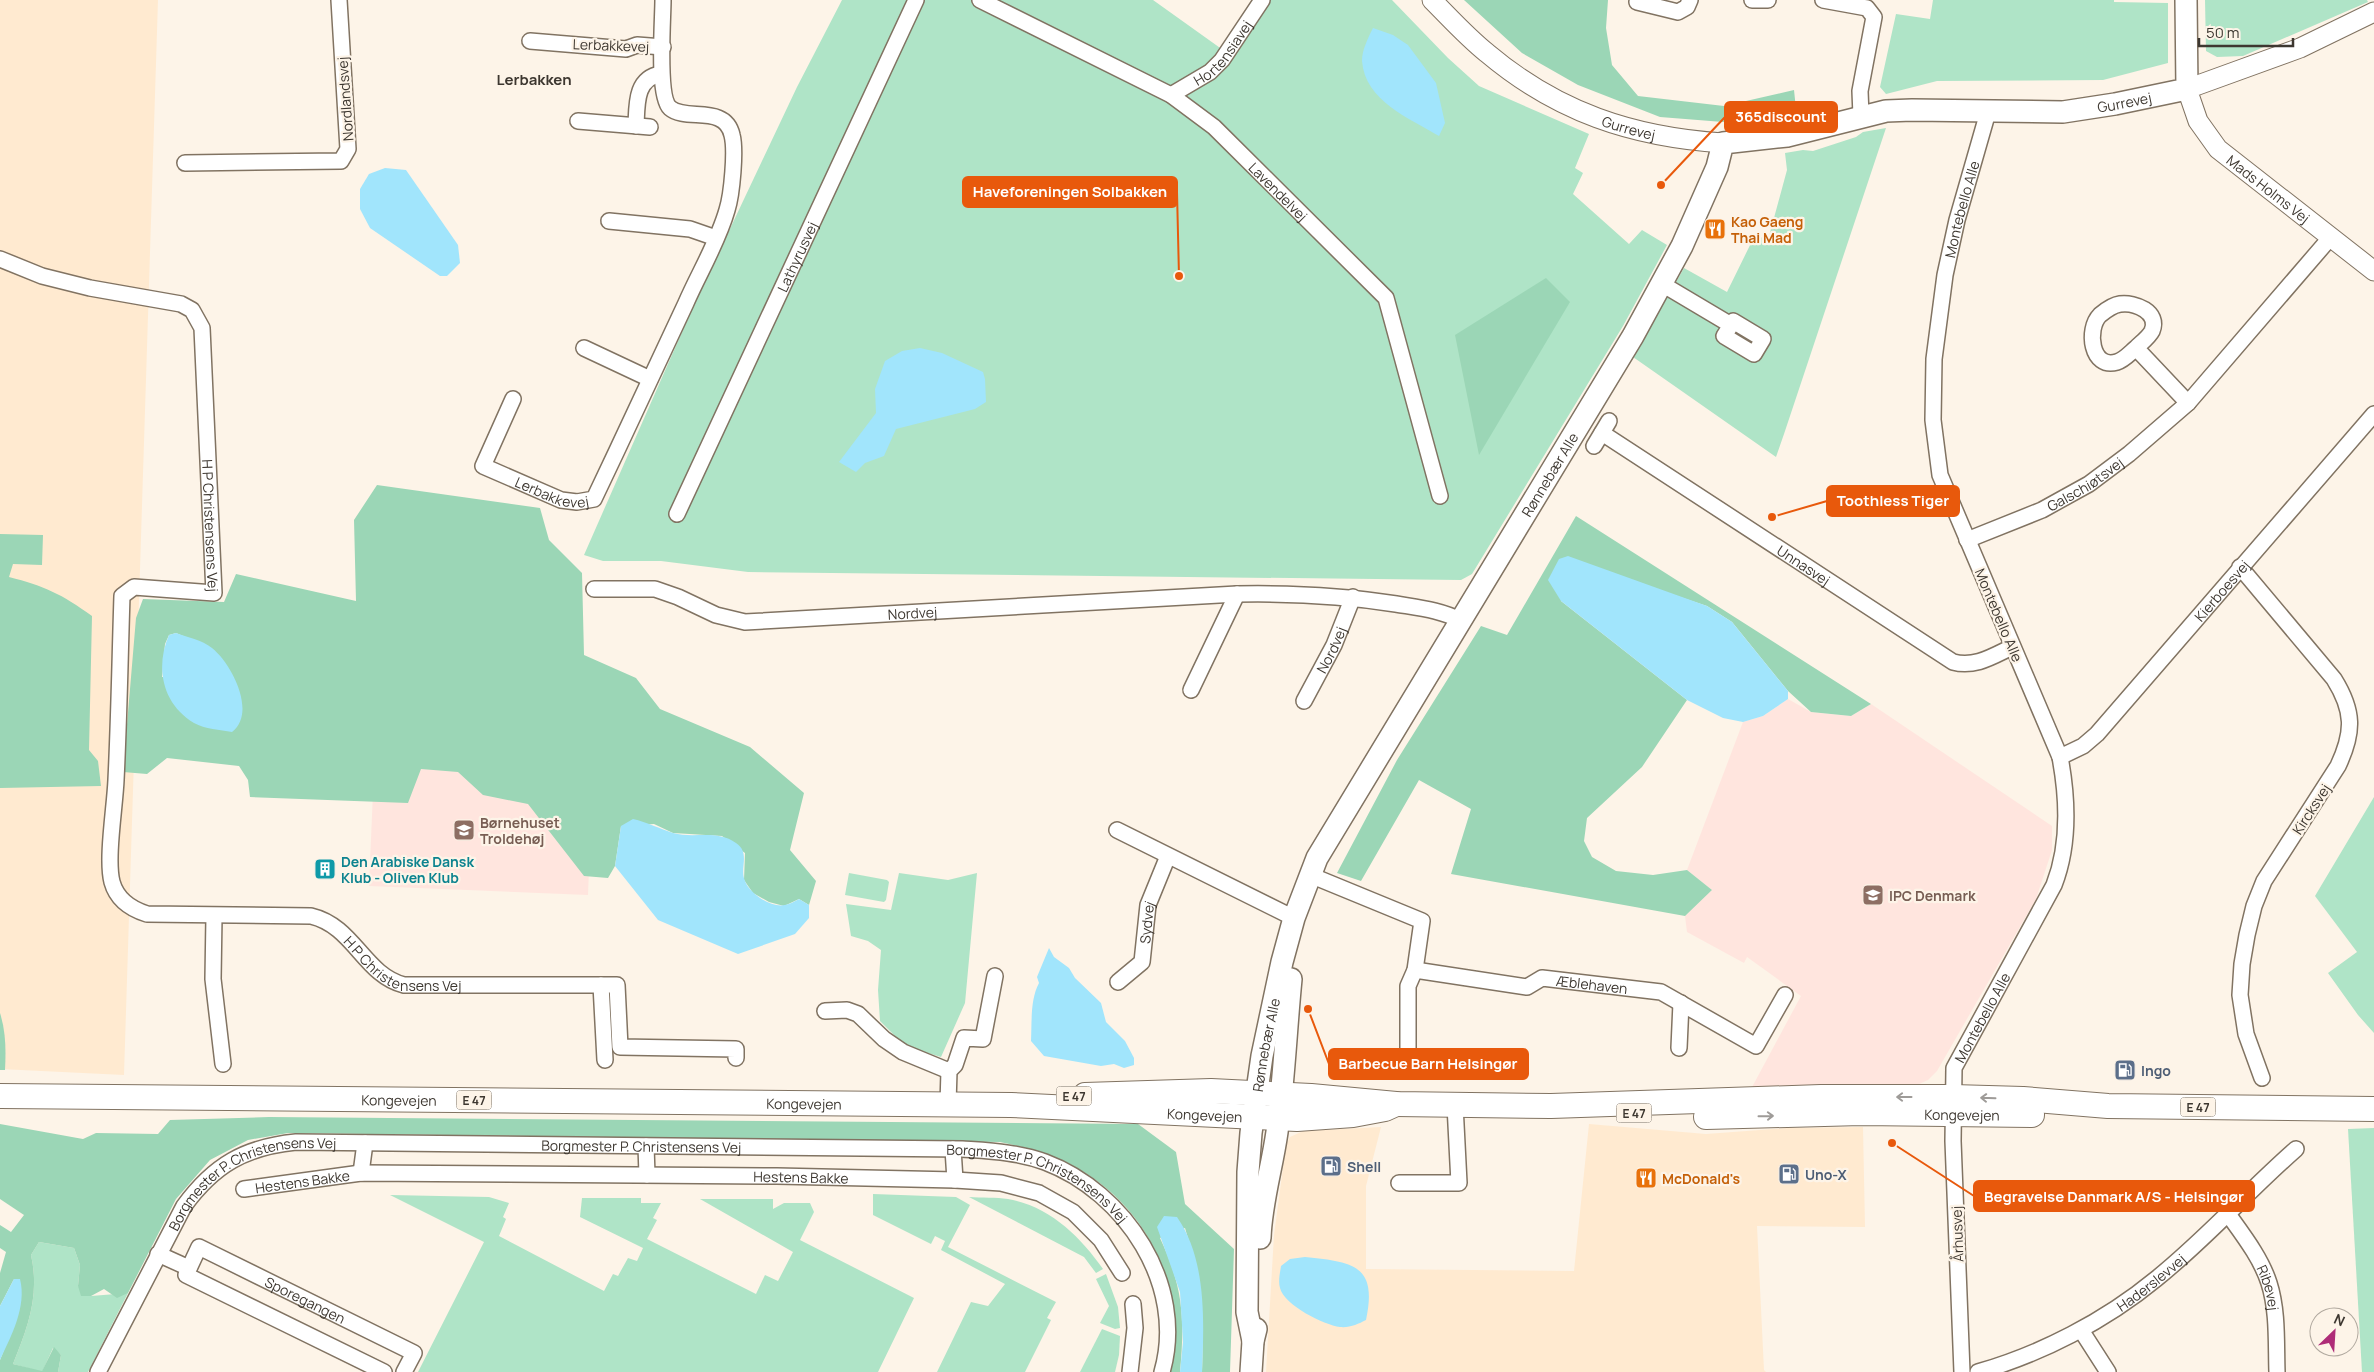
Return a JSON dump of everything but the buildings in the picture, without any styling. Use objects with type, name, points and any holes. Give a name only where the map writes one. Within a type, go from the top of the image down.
[{"type":"main road","points":[[2186,0],[2187,89]]},
{"type":"main road","name":"Gurrevej","points":[[1724,143],[1786,136],[1861,116],[1912,110],[2062,112],[2116,104],[2187,89]]},
{"type":"main road","name":"Rønnebær Alle","points":[[1251,1372],[1253,1341],[1258,1323],[1260,1174],[1293,964],[1315,877],[1317,858],[1462,621],[1662,284],[1706,194],[1724,143]]},
{"type":"main road","name":"Rønnebær Alle","points":[[1253,1341],[1247,1312],[1248,1172],[1270,1106],[1262,1056],[1282,962],[1294,918],[1315,877]]},
{"type":"main road","name":"Kongevejen","points":[[1012,1105],[1052,1097],[1138,1092],[1270,1106]]},
{"type":"main road","name":"Kongevejen","points":[[0,1096],[948,1104],[1052,1108],[1551,1106],[1718,1117],[1861,1113],[2023,1099],[2108,1106],[2374,1109]]},
{"type":"main road","name":"Kongevejen","points":[[1953,1106],[2374,1118]]},
{"type":"street","name":"Nordlandsvej","points":[[186,163],[341,161],[348,149],[339,0]]},
{"type":"street","name":"Lerbakkevej","points":[[513,399],[483,466],[561,500],[577,502],[594,499],[728,209],[735,146],[732,132],[726,123],[714,116],[679,112],[670,108],[665,99],[661,74],[663,0]]},
{"type":"street","name":"Lathyrusvej","points":[[677,514],[916,0]]},
{"type":"street","name":"Lavendelvej","points":[[980,0],[1171,95],[1214,127],[1386,298],[1440,496]]},
{"type":"street","name":"Hortensiavej","points":[[1171,95],[1210,72],[1222,60],[1262,0]]},
{"type":"street","name":"Gurrevej","points":[[1432,0],[1485,52],[1513,74],[1544,94],[1576,110],[1647,134],[1685,140],[1724,143]]},
{"type":"street","points":[[1637,2],[1678,12],[1687,7],[1690,0]]},
{"type":"street","points":[[1752,0],[1768,0]]},
{"type":"street","points":[[1824,0],[1867,8],[1874,17],[1860,91],[1861,116]]},
{"type":"street","name":"Gurrevej","points":[[2187,89],[2300,48],[2374,12]]},
{"type":"street","name":"Lerbakkevej","points":[[530,41],[626,48],[637,45],[662,47]]},
{"type":"street","points":[[578,121],[643,127],[638,95],[650,76],[661,74]]},
{"type":"street","name":"Mads Holms Vej","points":[[2187,89],[2198,121],[2218,149],[2374,271]]},
{"type":"street","name":"Montebello Alle","points":[[1953,1106],[1955,1065],[2020,950],[2054,885],[2062,866],[2066,842],[2066,784],[2060,757],[1940,475],[1933,420],[1934,359],[1945,276],[1957,220],[1988,112]]},
{"type":"street","points":[[609,221],[690,229],[716,238]]},
{"type":"street","name":"Galschiøtsvej","points":[[1967,540],[2042,510],[2089,484],[2128,454],[2188,403],[2330,238]]},
{"type":"street","name":"H P Christensens Vej","points":[[0,259],[52,279],[90,288],[181,304],[192,310],[202,328],[214,593],[134,587],[122,596],[116,780],[110,873],[118,895],[135,911],[147,914],[311,916],[324,919],[335,925],[381,974],[393,982],[404,985],[602,985]]},
{"type":"street","points":[[1662,284],[1731,325]]},
{"type":"street","points":[[584,348],[650,379]]},
{"type":"street","points":[[2136,348],[2188,403]]},
{"type":"street","name":"Kierboesvej","points":[[2060,757],[2083,746],[2097,734],[2374,414]]},
{"type":"street","name":"Unnasvej","points":[[1602,433],[1953,662],[1963,665],[1977,664],[2012,647]]},
{"type":"street","name":"Kircksvej","points":[[2240,568],[2334,679],[2345,696],[2351,717],[2346,749],[2338,766],[2264,881],[2254,906],[2247,935],[2240,995],[2246,1034],[2262,1078]]},
{"type":"street","name":"Nordvej","points":[[594,588],[655,589],[678,597],[716,615],[745,622],[1237,594],[1302,593],[1353,597],[1444,612],[1462,621]]},
{"type":"street","points":[[1191,690],[1237,594]]},
{"type":"street","name":"Nordvej","points":[[1304,701],[1334,645],[1353,597]]},
{"type":"street","points":[[1118,830],[1294,918]]},
{"type":"street","name":"Sydvej","points":[[1118,982],[1142,962],[1148,905],[1168,856]]},
{"type":"street","points":[[1315,877],[1422,921],[1415,970],[1408,986],[1408,1064],[1482,1064]]},
{"type":"street","points":[[214,916],[213,979],[223,1064]]},
{"type":"street","name":"Æblehaven","points":[[1415,970],[1527,987],[1542,978],[1661,992],[1756,1046],[1785,995]]},
{"type":"street","points":[[948,1104],[949,1071],[955,1065],[964,1038],[983,1039],[995,976]]},
{"type":"street","points":[[605,1060],[602,985],[617,985],[620,1047],[736,1049],[736,1058]]},
{"type":"street","points":[[1679,1048],[1681,1002]]},
{"type":"street","points":[[825,1011],[847,1010],[858,1014],[884,1039],[903,1052],[949,1071]]},
{"type":"street","points":[[1399,1183],[1459,1183],[1456,1105]]},
{"type":"street","name":"Århusvej","points":[[1953,1106],[1962,1372]]},
{"type":"street","name":"Borgmester P. Christensens Vej","points":[[98,1372],[158,1254],[184,1206],[197,1188],[213,1172],[252,1150],[274,1144],[296,1142],[953,1148],[1012,1154],[1045,1162],[1068,1172],[1089,1185],[1126,1219],[1143,1244],[1155,1271],[1164,1300],[1167,1330],[1166,1359],[1162,1372]]},
{"type":"street","name":"Hestens Bakke","points":[[362,1173],[365,1143]]},
{"type":"street","points":[[646,1146],[647,1175]]},
{"type":"street","points":[[953,1148],[955,1180]]},
{"type":"street","name":"Haderslevvej","points":[[1978,1372],[1997,1366],[2081,1330],[2156,1280],[2296,1149]]},
{"type":"street","name":"Hestens Bakke","points":[[244,1189],[362,1173],[647,1175],[955,1180],[1001,1183],[1020,1187],[1057,1201],[1073,1212],[1102,1240],[1122,1273]]},
{"type":"street","name":"Ribevej","points":[[2228,1214],[2259,1259],[2269,1283],[2274,1308],[2277,1372]]},
{"type":"street","name":"Sporegangen","points":[[189,1268],[199,1247],[414,1353],[404,1372]]},
{"type":"street","points":[[158,1254],[189,1268],[186,1275],[384,1372]]},
{"type":"street","points":[[1130,1372],[1135,1328],[1132,1304]]},
{"type":"street","points":[[2081,1330],[2108,1372]]},
{"type":"shaded area","points":[[0,0],[158,0],[124,1075],[0,1069]]},
{"type":"shaded area","name":"IPC Denmark","points":[[1788,699],[1811,712],[1851,716],[1871,704],[2052,826],[2052,850],[2036,899],[1937,1071],[1928,1080],[1917,1085],[1751,1089],[1801,996],[1747,957],[1744,963],[1687,932],[1685,916],[1712,890],[1687,870],[1743,722],[1763,716]]},
{"type":"shaded area","name":"Børnehuset Troldehøj","points":[[425,748],[494,756],[589,869],[588,895],[369,886],[373,792]]},
{"type":"shaded area","points":[[1589,1124],[1706,1134],[1787,1128],[1863,1127],[1865,1227],[1757,1226],[1764,1370],[1766,1372],[1266,1372],[1274,1235],[1286,1145],[1290,1137],[1303,1131],[1381,1127],[1366,1186],[1366,1269],[1574,1271]]},
{"type":"green space","points":[[842,0],[1153,0],[1223,50],[1254,0],[1392,0],[1448,58],[1479,86],[1589,134],[1575,168],[1583,173],[1573,194],[1629,244],[1642,230],[1667,245],[1623,326],[1472,574],[1461,580],[748,572],[661,561],[603,561],[584,555],[693,307],[797,87]]},
{"type":"green space","points":[[1464,0],[1608,0],[1606,28],[1612,65],[1638,96],[1724,106],[1794,90],[1796,109],[1723,122],[1660,117],[1578,85],[1522,53]]},
{"type":"green space","points":[[1933,0],[2114,0],[2114,2],[2168,3],[2168,63],[2103,80],[1937,81],[1886,94],[1880,87],[1896,14],[1930,19]]},
{"type":"green space","points":[[2205,0],[2367,0],[2368,2],[2243,56],[2217,57],[2206,51]]},
{"type":"green space","points":[[1886,128],[1776,457],[1633,357],[1684,268],[1727,292],[1755,235],[1768,240],[1787,170],[1785,153],[1803,150],[1813,151],[1856,137],[1863,132]]},
{"type":"green space","points":[[1546,278],[1570,302],[1479,455],[1455,335]]},
{"type":"green space","points":[[377,485],[540,508],[549,540],[582,573],[584,655],[636,678],[660,709],[750,747],[804,793],[790,850],[816,881],[809,905],[799,899],[784,906],[769,902],[753,893],[744,880],[745,853],[722,836],[673,833],[654,824],[621,826],[615,866],[608,878],[584,876],[528,804],[483,795],[458,772],[421,769],[408,803],[250,797],[248,780],[239,766],[167,758],[147,774],[123,772],[136,618],[143,599],[224,602],[236,574],[356,601],[354,520]],"holes":[[[176,633],[211,648],[234,678],[162,677],[165,644],[169,635]]]},
{"type":"green space","points":[[1576,516],[1871,704],[1851,716],[1811,712],[1788,691],[1732,622],[1707,606],[1650,587],[1561,601],[1687,700],[1642,767],[1587,818],[1584,841],[1592,857],[1616,871],[1653,875],[1687,870],[1712,890],[1685,916],[1451,874],[1471,809],[1419,780],[1361,881],[1337,873],[1397,760],[1481,626],[1507,635]]},
{"type":"green space","points":[[0,534],[43,535],[42,565],[13,564],[9,577],[52,592],[92,616],[89,750],[98,761],[101,786],[0,788]]},
{"type":"green space","points":[[2374,797],[2374,1033],[2358,1015],[2328,973],[2357,952],[2315,896]]},
{"type":"green space","points":[[849,873],[887,880],[889,882],[886,900],[884,902],[845,895]]},
{"type":"green space","points":[[899,873],[948,880],[977,873],[965,1003],[941,1057],[905,1046],[880,1021],[878,990],[881,950],[868,941],[851,936],[846,904],[891,910]]},
{"type":"green space","points":[[0,1013],[5,1042],[5,1070],[0,1070]]},
{"type":"green space","points":[[269,1117],[1138,1124],[1176,1152],[1185,1204],[1234,1249],[1230,1372],[1202,1372],[1202,1316],[1198,1282],[1185,1228],[1160,1238],[1174,1272],[1182,1319],[1180,1372],[1171,1372],[1174,1339],[1173,1308],[1166,1277],[1154,1249],[1139,1223],[1118,1199],[1094,1179],[1066,1162],[1025,1148],[1000,1142],[288,1133],[248,1140],[210,1160],[176,1199],[128,1293],[117,1298],[104,1289],[91,1296],[81,1296],[78,1286],[80,1265],[74,1248],[39,1242],[31,1255],[34,1284],[31,1311],[13,1364],[42,1371],[54,1347],[61,1355],[58,1372],[0,1372],[0,1360],[4,1350],[14,1279],[0,1306],[0,1273],[6,1252],[0,1248],[0,1225],[11,1232],[24,1215],[0,1199],[0,1124],[83,1139],[96,1133],[158,1134],[170,1120]]},
{"type":"green space","points":[[2374,1128],[2374,1372],[2362,1372],[2348,1129]]},
{"type":"green space","points":[[873,1194],[956,1197],[970,1205],[948,1247],[1056,1302],[1047,1318],[1051,1320],[1025,1372],[937,1372],[971,1302],[988,1306],[1005,1284],[941,1250],[945,1241],[935,1236],[931,1244],[873,1215]]},
{"type":"green space","points":[[390,1195],[489,1197],[509,1203],[503,1217],[506,1219],[499,1236],[604,1291],[613,1274],[618,1276],[628,1258],[637,1261],[643,1248],[580,1217],[582,1198],[641,1198],[641,1203],[661,1203],[653,1218],[657,1220],[647,1239],[756,1294],[765,1275],[778,1281],[793,1252],[700,1199],[773,1199],[773,1209],[784,1203],[810,1203],[814,1212],[800,1240],[914,1298],[878,1372],[418,1372],[484,1242]]},
{"type":"green space","points":[[969,1197],[1008,1199],[1037,1208],[1074,1234],[1103,1269],[1096,1273],[1084,1257]]},
{"type":"green space","points":[[39,1242],[74,1248],[80,1265],[78,1286],[91,1296],[128,1293],[88,1372],[58,1372],[61,1355],[53,1348],[42,1372],[13,1364],[31,1311],[34,1284],[31,1255]]},
{"type":"green space","points":[[1106,1274],[1118,1307],[1120,1328],[1115,1329],[1100,1323],[1109,1306],[1096,1279]]},
{"type":"green space","points":[[1102,1329],[1120,1336],[1119,1355],[1115,1372],[1080,1372]]},
{"type":"water","points":[[1373,28],[1393,35],[1408,45],[1436,83],[1445,123],[1439,136],[1390,107],[1371,87],[1365,75],[1362,57]]},
{"type":"water","points":[[385,168],[406,170],[458,245],[460,263],[447,276],[440,276],[370,228],[360,209],[360,189],[369,174]]},
{"type":"water","points":[[920,348],[942,353],[983,372],[986,402],[975,409],[896,429],[884,456],[865,463],[856,472],[839,462],[876,413],[875,389],[885,361],[902,351]]},
{"type":"water","points":[[1568,556],[1707,606],[1732,622],[1788,691],[1788,699],[1763,716],[1743,722],[1723,718],[1687,700],[1561,601],[1548,580],[1559,559]]},
{"type":"water","points":[[176,633],[212,648],[220,655],[234,677],[242,701],[242,713],[239,724],[232,732],[208,728],[194,723],[183,715],[168,695],[164,684],[162,660],[169,635]]},
{"type":"water","points":[[633,819],[681,835],[713,835],[729,839],[736,843],[743,851],[745,881],[751,891],[768,902],[779,905],[785,905],[799,899],[809,905],[809,918],[795,934],[738,954],[658,920],[615,866],[621,826]]},
{"type":"water","points":[[1049,948],[1054,957],[1069,968],[1075,978],[1101,1003],[1106,1022],[1125,1041],[1134,1058],[1134,1065],[1124,1068],[1114,1064],[1101,1066],[1044,1056],[1031,1041],[1033,1004],[1039,983],[1037,977]]},
{"type":"water","points":[[1164,1216],[1177,1217],[1187,1234],[1199,1272],[1203,1312],[1202,1372],[1180,1372],[1183,1342],[1180,1292],[1157,1227]]},
{"type":"water","points":[[1305,1257],[1336,1261],[1358,1269],[1368,1287],[1369,1301],[1366,1320],[1347,1327],[1340,1327],[1315,1318],[1289,1301],[1280,1288],[1281,1266],[1290,1259]]},
{"type":"water","points":[[14,1279],[20,1279],[22,1290],[20,1311],[0,1360],[0,1306]]},
{"type":"place","name":"365discount","points":[[1661,185]]},
{"type":"place","name":"Kao Gaeng Thai Mad","points":[[1715,229]]},
{"type":"place","name":"Haveforeningen Solbakken","points":[[1179,276]]},
{"type":"place","name":"Toothless Tiger","points":[[1772,517]]},
{"type":"place","name":"Børnehuset Troldehøj","points":[[464,830]]},
{"type":"place","name":"Den Arabiske Dansk Klub - Oliven Klub","points":[[325,869]]},
{"type":"place","name":"IPC Denmark","points":[[1873,895]]},
{"type":"place","name":"Barbecue Barn Helsingør","points":[[1308,1009]]},
{"type":"place","name":"Ingo","points":[[2125,1070]]},
{"type":"place","name":"Begravelse Danmark A/S - Helsingør","points":[[1892,1143]]},
{"type":"place","name":"Shell","points":[[1331,1166]]},
{"type":"place","name":"Uno-X","points":[[1789,1174]]},
{"type":"place","name":"McDonald's","points":[[1646,1178]]},
{"type":"district","name":"Lerbakken","points":[[534,79]]}]
